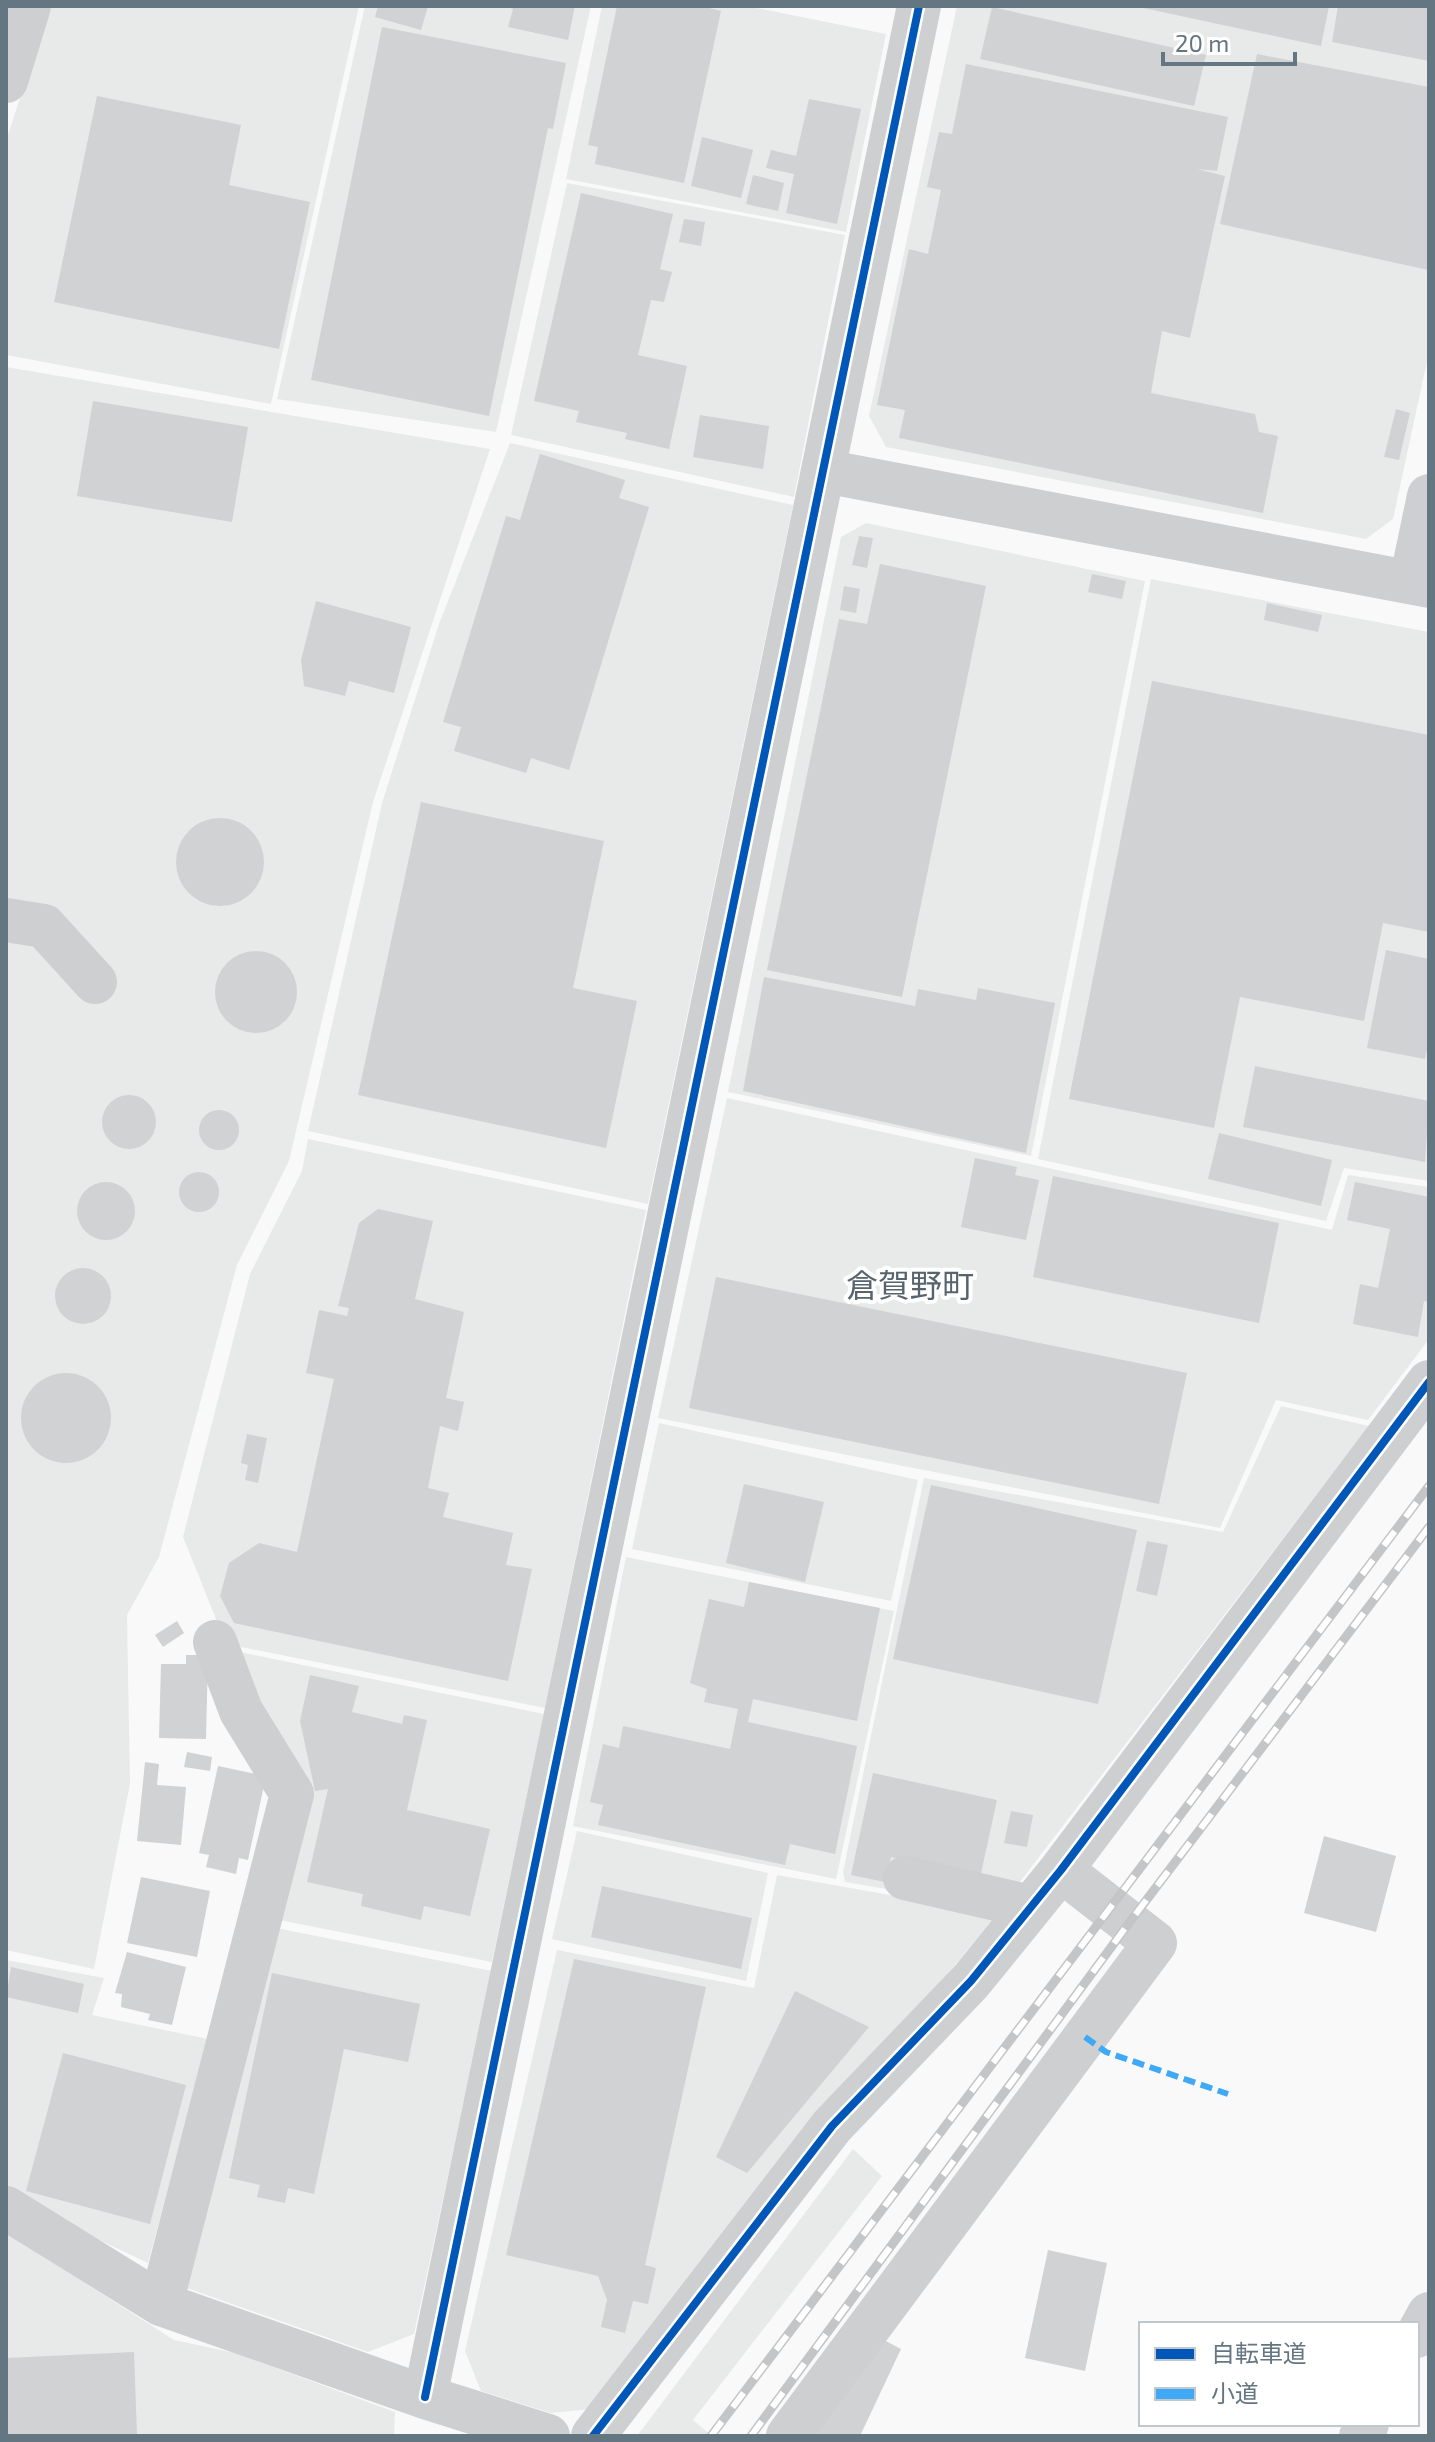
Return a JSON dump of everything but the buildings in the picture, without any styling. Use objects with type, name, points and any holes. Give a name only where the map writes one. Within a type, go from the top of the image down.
[{"type":"street","points":[[6,81],[29,6]]},
{"type":"street","points":[[425,2397],[919,6]]},
{"type":"street","points":[[824,471],[1420,584],[1429,496]]},
{"type":"street","points":[[6,920],[44,926],[95,982]]},
{"type":"street","points":[[593,2436],[832,2126],[971,1981],[1061,1870],[1429,1382]]},
{"type":"street","points":[[161,2304],[292,1794],[241,1711],[215,1642]]},
{"type":"street","points":[[788,2436],[1155,1943],[1061,1870]]},
{"type":"street","points":[[905,1878],[1031,1907]]},
{"type":"street","points":[[6,2208],[161,2304],[425,2397],[548,2436]]},
{"type":"street","points":[[1419,2332],[1429,2314]]},
{"type":"shaded area","points":[[50,6],[359,6],[271,404],[6,355],[6,141]]},
{"type":"shaded area","points":[[365,6],[591,6],[496,432],[277,399]]},
{"type":"shaded area","points":[[602,6],[747,6],[886,34],[846,232],[566,179]]},
{"type":"shaded area","points":[[957,6],[1429,6],[1429,352],[1393,519],[1366,539],[886,447],[869,416]]},
{"type":"shaded area","points":[[567,183],[845,235],[794,497],[511,435]]},
{"type":"shaded area","points":[[6,367],[490,449],[373,802],[289,1161],[237,1265],[159,1557],[127,1615],[130,1784],[94,1969],[6,1950]]},
{"type":"shaded area","points":[[510,443],[793,505],[648,1204],[308,1131],[382,803],[439,624]]},
{"type":"shaded area","points":[[866,523],[1145,581],[1031,1156],[728,1092],[841,537]]},
{"type":"shaded area","points":[[1151,579],[1429,632],[1429,1181],[1344,1168],[1326,1221],[1038,1159]]},
{"type":"shaded area","points":[[727,1098],[1332,1230],[1348,1175],[1429,1187],[1429,1339],[1368,1420],[1276,1400],[1220,1528],[658,1418]]},
{"type":"shaded area","points":[[308,1139],[646,1210],[545,1708],[226,1644],[183,1537],[250,1274],[302,1171]]},
{"type":"shaded area","points":[[1281,1406],[1369,1426],[1000,1908],[845,1882],[843,1872],[924,1478],[1223,1532]]},
{"type":"shaded area","points":[[659,1423],[918,1480],[891,1601],[632,1549]]},
{"type":"shaded area","points":[[626,1557],[894,1611],[836,1879],[573,1826]]},
{"type":"shaded area","points":[[230,1650],[544,1714],[492,1962],[274,1919],[300,1791]]},
{"type":"shaded area","points":[[577,1831],[768,1873],[746,1981],[552,1939]]},
{"type":"shaded area","points":[[777,1875],[997,1914],[590,2409],[551,2413],[481,2391],[465,2351],[557,1950],[754,1988]]},
{"type":"shaded area","points":[[276,1928],[492,1971],[414,2334],[368,2352],[184,2287]]},
{"type":"shaded area","points":[[6,1960],[104,1978],[92,2015],[208,2039],[148,2263],[32,2208],[6,2184]]},
{"type":"shaded area","points":[[853,2149],[882,2176],[693,2420],[712,2436],[637,2436]]},
{"type":"shaded area","points":[[6,2232],[174,2340],[235,2353],[395,2412],[394,2436],[6,2436]]},
{"type":"railway","points":[[711,2436],[1429,1486]]},
{"type":"railway","points":[[751,2436],[1129,1923],[1429,1527]]},
{"type":"marked path","points":[[1085,2037],[1106,2052],[1228,2094]]},
{"type":"cycle path","points":[[425,2397],[919,6]]},
{"type":"cycle path","points":[[593,2436],[832,2126],[971,1981],[1061,1870],[1429,1382]]},
{"type":"district","name":"倉賀野町","points":[[910,1284]]}]
